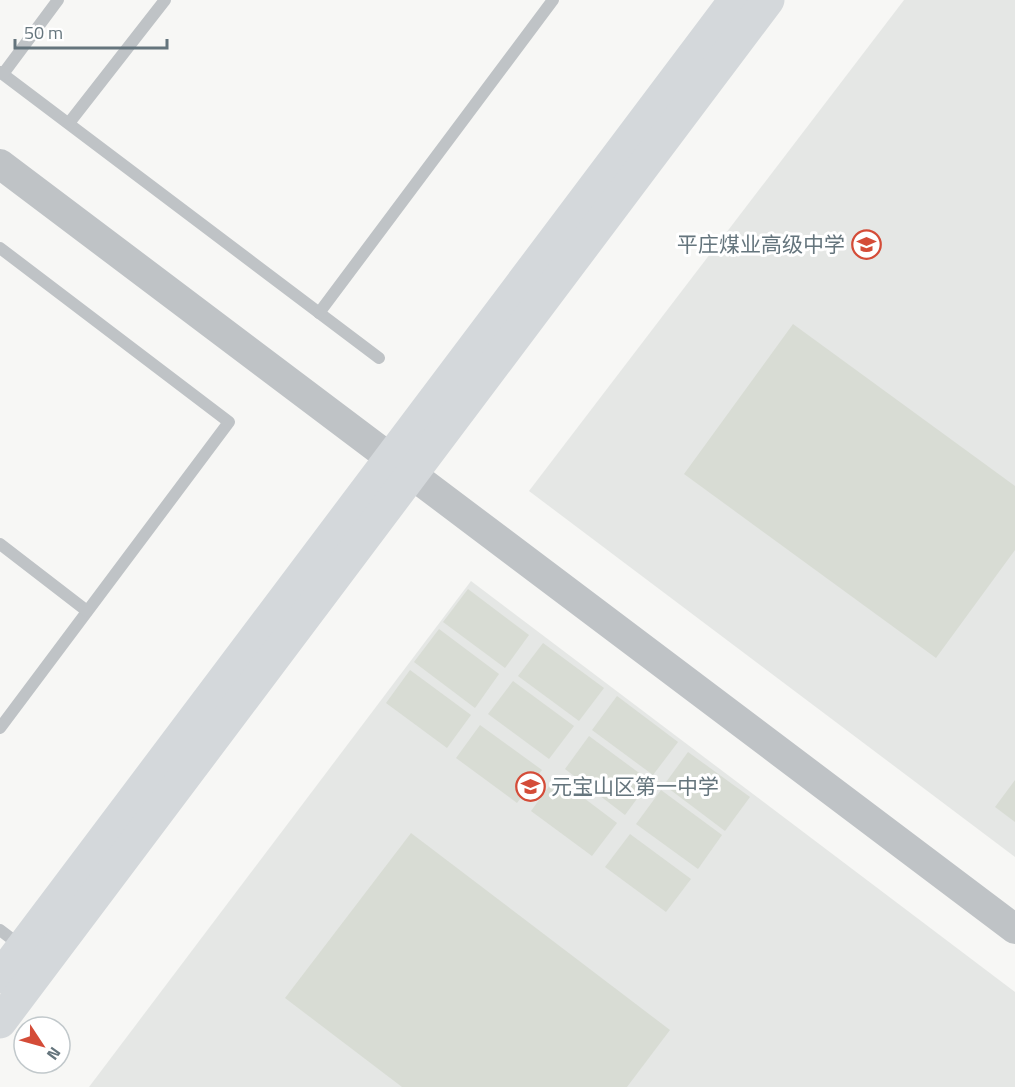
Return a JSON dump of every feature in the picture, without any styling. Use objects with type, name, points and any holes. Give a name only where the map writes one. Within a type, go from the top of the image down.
[{"type":"main road","points":[[0,1022],[735,0]]},
{"type":"main road","points":[[0,977],[11,939],[401,466],[768,0]]},
{"type":"street","points":[[0,164],[1015,928]]},
{"type":"lane","points":[[58,0],[2,73],[380,358]]},
{"type":"lane","points":[[69,123],[165,0]]},
{"type":"lane","points":[[319,313],[553,0]]},
{"type":"lane","points":[[0,248],[229,422],[0,728]]},
{"type":"lane","points":[[0,544],[87,611]]},
{"type":"shaded area","name":"平庄煤业高级中学","points":[[904,0],[1015,0],[1015,857],[529,491]]},
{"type":"shaded area","points":[[793,324],[1015,486],[1015,550],[936,658],[684,474]]},
{"type":"shaded area","name":"元宝山区第一中学","points":[[471,581],[1015,992],[1015,1087],[89,1087]]},
{"type":"shaded area","points":[[468,589],[529,635],[505,668],[443,622]]},
{"type":"shaded area","points":[[439,629],[499,674],[475,708],[414,662]]},
{"type":"shaded area","points":[[543,643],[604,688],[579,721],[518,676]]},
{"type":"shaded area","points":[[410,670],[471,715],[447,748],[386,703]]},
{"type":"shaded area","points":[[513,681],[574,726],[549,759],[488,714]]},
{"type":"shaded area","points":[[617,696],[678,742],[653,775],[592,730]]},
{"type":"shaded area","points":[[480,725],[542,770],[517,803],[456,758]]},
{"type":"shaded area","points":[[589,736],[650,781],[625,815],[565,769]]},
{"type":"shaded area","points":[[688,752],[750,797],[725,831],[664,785]]},
{"type":"shaded area","points":[[556,777],[617,823],[592,856],[531,811]]},
{"type":"shaded area","points":[[1015,780],[1015,822],[995,807]]},
{"type":"shaded area","points":[[661,790],[722,835],[698,869],[636,824]]},
{"type":"shaded area","points":[[411,833],[670,1030],[627,1087],[402,1087],[285,998]]},
{"type":"shaded area","points":[[630,834],[691,879],[666,912],[605,867]]},
{"type":"place","name":"平庄煤业高级中学","points":[[866,245]]},
{"type":"place","name":"元宝山区第一中学","points":[[530,787]]}]
